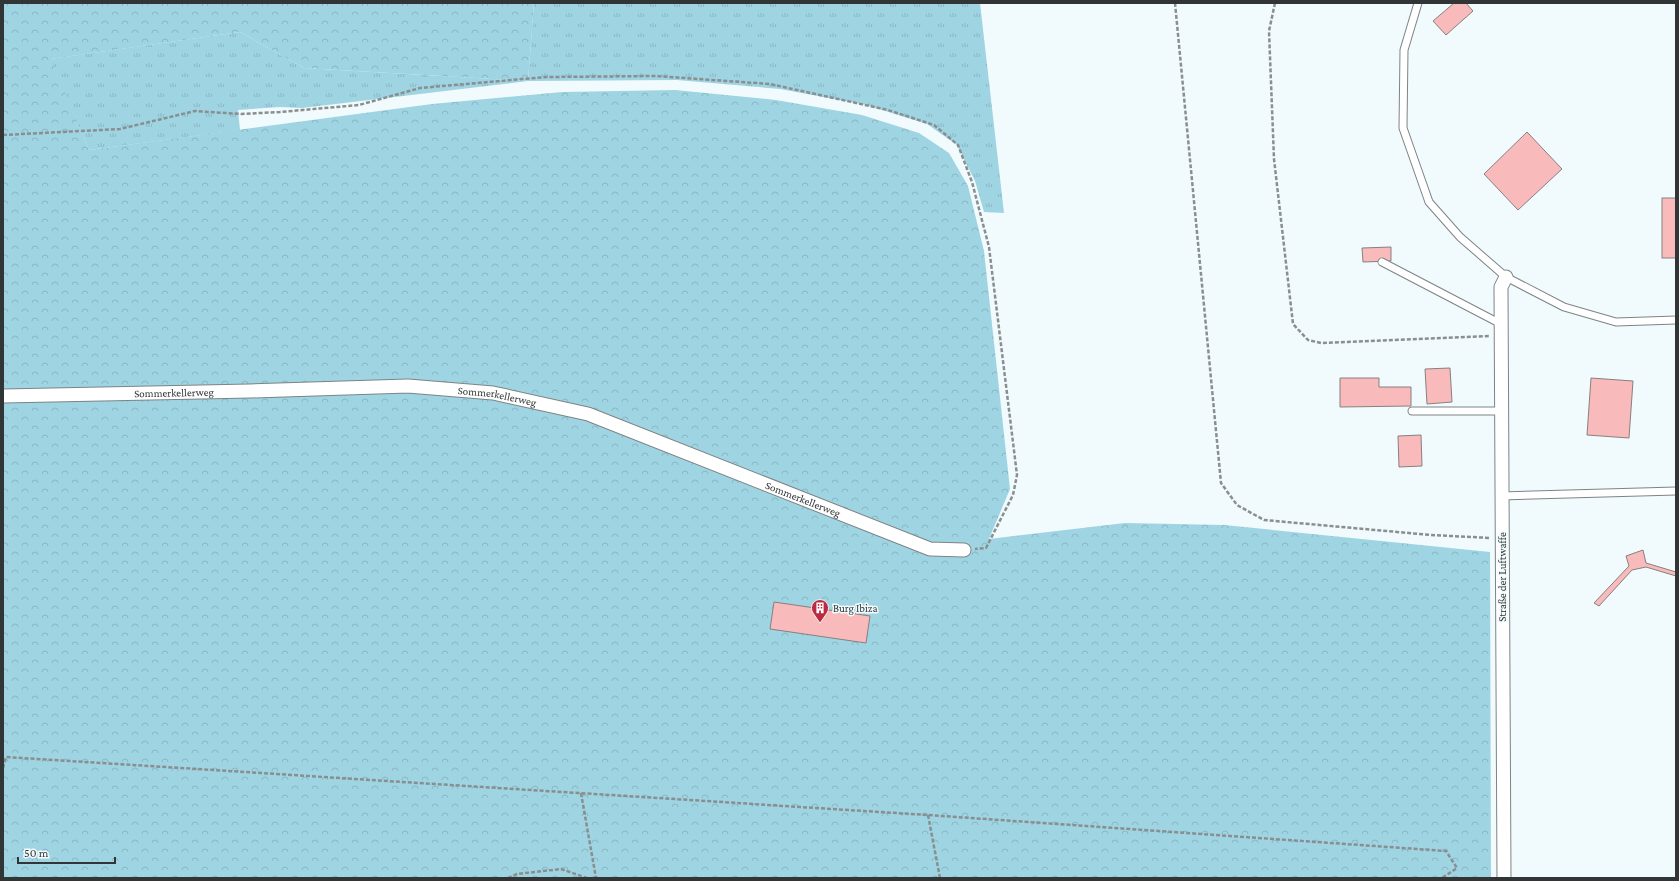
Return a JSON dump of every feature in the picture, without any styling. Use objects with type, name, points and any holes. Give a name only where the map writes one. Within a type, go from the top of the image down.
[{"type":"street","name":"Straße der Luftwaffe","points":[[1504,878],[1501,287],[1506,276]]},
{"type":"street","name":"Sommerkellerweg","points":[[3,396],[408,386],[493,393],[588,414],[930,549],[964,550]]},
{"type":"lane","points":[[1418,3],[1404,50],[1403,128],[1429,202],[1460,237],[1506,276],[1564,307],[1616,322],[1676,320]]},
{"type":"lane","points":[[1382,262],[1501,330]]},
{"type":"lane","points":[[1412,411],[1501,411]]},
{"type":"lane","points":[[1501,496],[1676,491]]},
{"type":"path","points":[[1175,3],[1221,483],[1237,505],[1264,520],[1431,535],[1502,539]]},
{"type":"path","points":[[1275,3],[1268,31],[1274,160],[1293,324],[1308,340],[1321,343],[1501,330]]},
{"type":"path","points":[[3,135],[120,129],[195,111],[241,114],[359,105],[420,88],[546,77],[656,76],[770,84],[888,110],[934,125],[958,145],[972,182],[989,247],[1017,475],[1013,495],[986,548],[964,550]]},
{"type":"path","points":[[3,768],[6,757],[928,815],[1446,850],[1457,868],[1442,878]]},
{"type":"path","points":[[581,793],[596,878]]},
{"type":"path","points":[[928,815],[940,878]]},
{"type":"path","points":[[508,878],[517,874],[561,869],[587,878]]},
{"type":"green space","points":[[3,3],[534,3],[528,81],[304,68],[240,32],[51,59],[89,150],[432,104],[562,92],[675,90],[776,100],[862,115],[919,133],[949,153],[968,186],[984,251],[1010,489],[989,539],[1125,523],[1224,525],[1490,552],[1491,878],[3,878]]},
{"type":"green space","points":[[534,3],[980,3],[1004,213],[984,212],[975,181],[957,145],[927,124],[866,105],[780,89],[677,80],[528,81]]},
{"type":"green space","points":[[240,32],[304,68],[528,81],[302,108],[280,107],[238,110],[240,130],[89,150],[50,59]]},
{"type":"building","points":[[1454,3],[1466,3],[1473,11],[1446,35],[1433,21]]},
{"type":"building","points":[[1527,132],[1562,169],[1518,210],[1484,174]]},
{"type":"building","points":[[1662,198],[1676,198],[1676,258],[1662,258]]},
{"type":"building","points":[[1391,247],[1391,261],[1363,262],[1362,248]]},
{"type":"building","points":[[1450,368],[1452,402],[1427,404],[1425,369]]},
{"type":"building","points":[[1340,378],[1379,378],[1379,387],[1411,387],[1411,406],[1340,407]]},
{"type":"building","points":[[1591,378],[1633,381],[1629,438],[1587,435]]},
{"type":"building","points":[[1421,435],[1422,466],[1399,467],[1398,436]]},
{"type":"building","points":[[1643,550],[1646,563],[1676,572],[1676,576],[1646,567],[1632,570],[1599,606],[1594,603],[1629,566],[1626,556]]},
{"type":"building","name":"Burg Ibiza","points":[[774,602],[870,616],[866,643],[770,629]]},
{"type":"place","name":"Burg Ibiza","points":[[820,623]]}]
